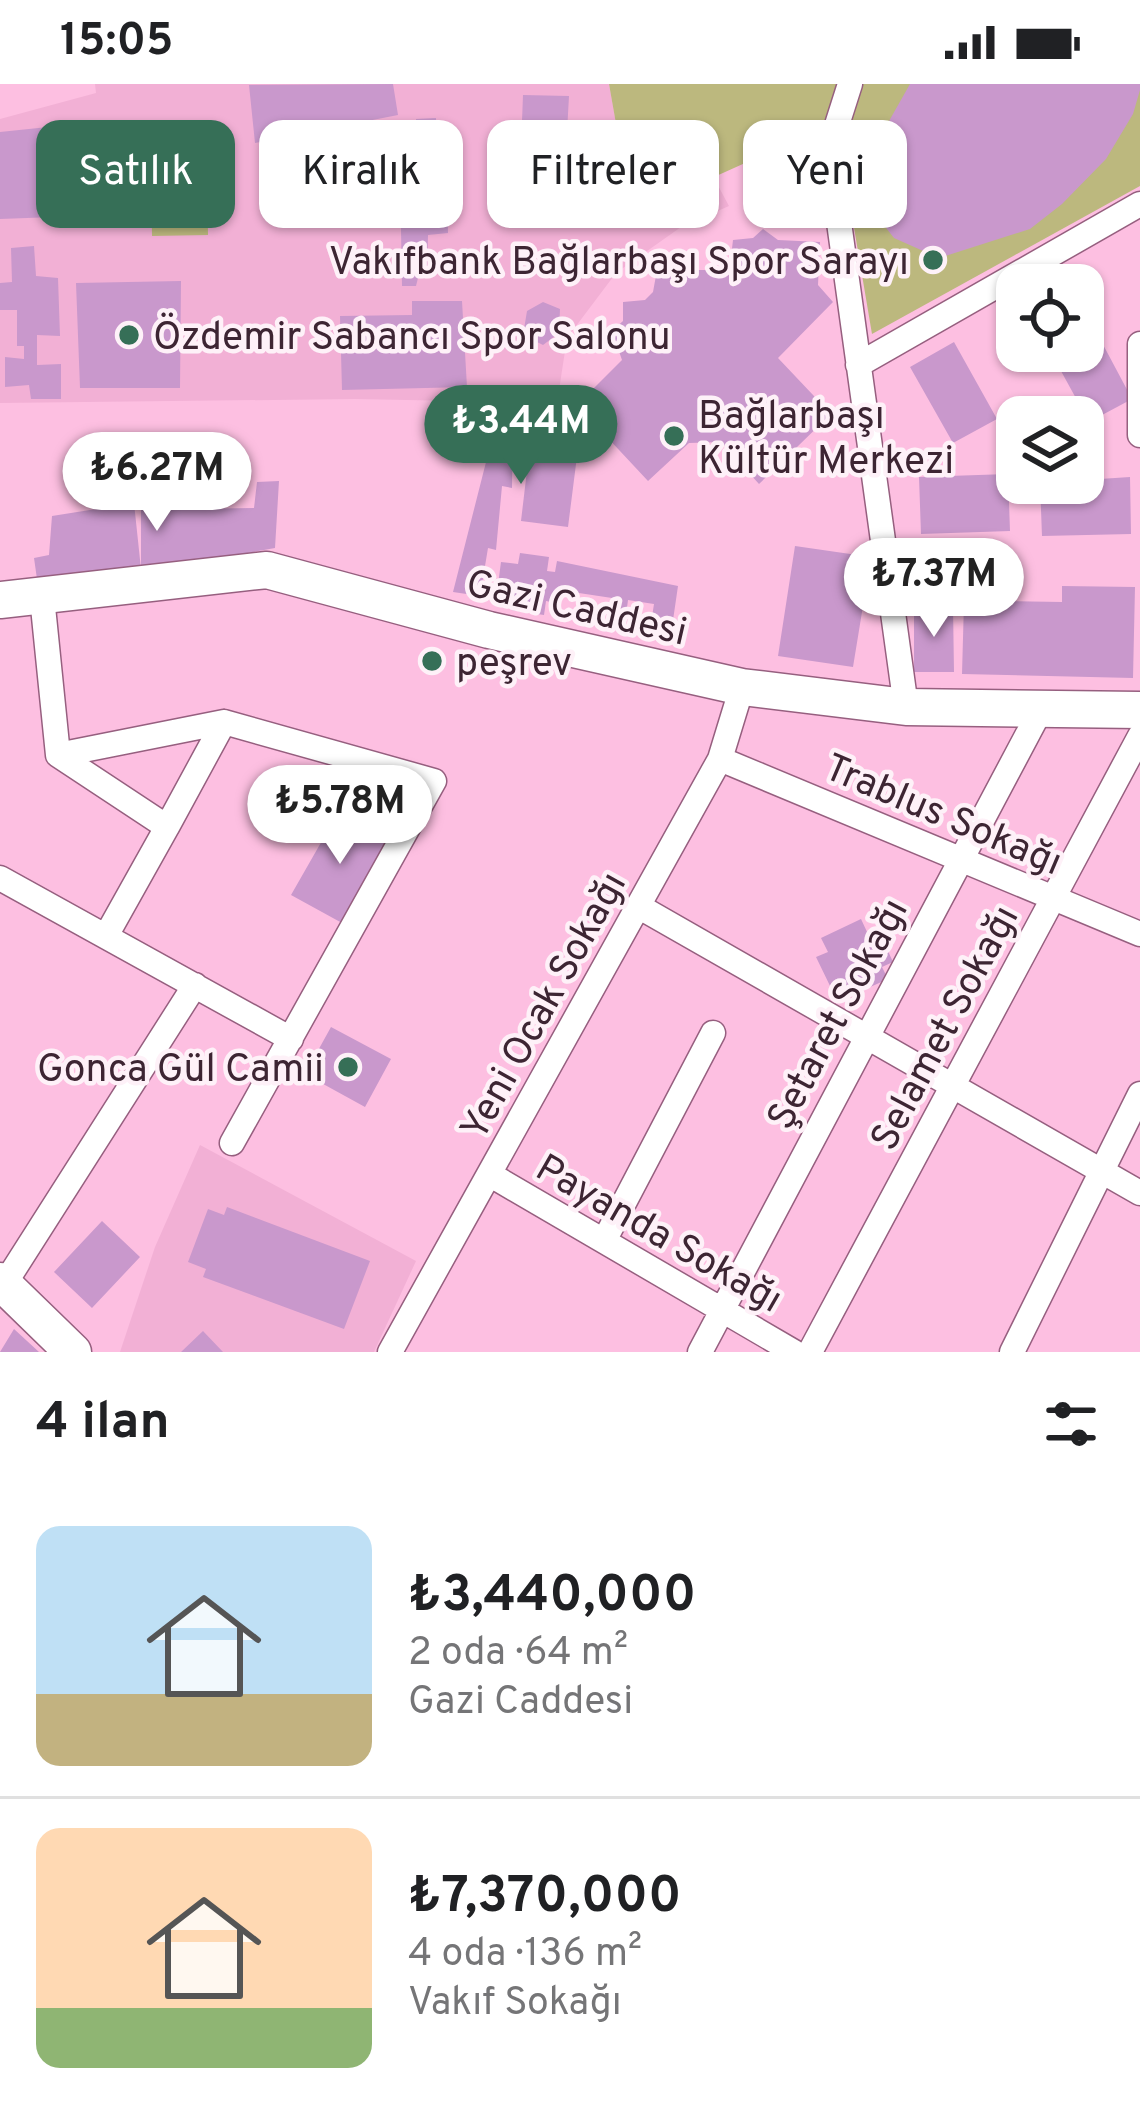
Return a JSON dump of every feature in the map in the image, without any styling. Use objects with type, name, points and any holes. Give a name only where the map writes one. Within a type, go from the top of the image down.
[{"type":"street","points":[[850,84],[829,150],[906,707]]},
{"type":"street","points":[[858,365],[1140,204]]},
{"type":"street","points":[[1140,344],[1140,435]]},
{"type":"street","name":"Gazi Caddesi","points":[[0,600],[267,570],[489,630],[742,687],[906,707],[1140,710]]},
{"type":"street","points":[[42,597],[58,755]]},
{"type":"street","name":"Yeni Ocak Sokağı","points":[[390,1352],[720,759],[742,687]]},
{"type":"street","name":"Şetaret Sokağı","points":[[700,1352],[957,858],[1040,711]]},
{"type":"street","points":[[58,755],[224,722],[434,781],[232,1143]]},
{"type":"street","points":[[106,936],[224,722]]},
{"type":"street","name":"Selamet Sokağı","points":[[810,1352],[1140,736]]},
{"type":"street","points":[[58,755],[167,827]]},
{"type":"street","name":"Trablus Sokağı","points":[[720,759],[1140,934]]},
{"type":"street","points":[[0,878],[291,1039]]},
{"type":"street","points":[[638,906],[1140,1193]]},
{"type":"street","points":[[73,1352],[1,1286],[195,985]]},
{"type":"street","points":[[604,1241],[713,1033]]},
{"type":"street","points":[[1012,1352],[1140,1094]]},
{"type":"street","name":"Payanda Sokağı","points":[[489,1174],[794,1352]]},
{"type":"shaded area","points":[[95,84],[609,84],[615,120],[487,120],[487,228],[680,228],[616,273],[567,338],[557,403],[355,399],[0,403],[0,119],[96,93]]},
{"type":"shaded area","points":[[609,84],[841,84],[829,120],[743,120],[743,164],[719,175],[719,120],[615,120]]},
{"type":"shaded area","name":"Vakıfbank Bağlarbaşı Spor Sarayı","points":[[860,84],[1140,84],[1140,186],[872,334],[854,228],[907,228],[907,120],[850,120]]},
{"type":"shaded area","points":[[719,187],[729,206],[719,210]]},
{"type":"shaded area","points":[[152,228],[208,228],[208,235],[152,236]]},
{"type":"shaded area","points":[[200,1145],[416,1261],[374,1352],[120,1352],[155,1247]]},
{"type":"building","points":[[393,84],[398,115],[372,120],[259,120],[259,142],[255,143],[249,85]]},
{"type":"building","points":[[910,84],[1140,84],[1133,114],[1106,159],[1062,204],[1030,229],[939,258],[894,238],[886,228],[907,228],[907,120],[890,120]]},
{"type":"building","points":[[523,95],[569,96],[568,120],[522,120]]},
{"type":"building","points":[[36,128],[36,218],[0,219],[0,132]]},
{"type":"building","points":[[401,228],[448,228],[448,233],[428,235],[427,277],[418,278],[416,286],[402,286]]},
{"type":"building","points":[[763,229],[778,240],[820,242],[818,285],[833,302],[778,358],[831,414],[759,484],[721,442],[689,443],[648,481],[577,405],[622,360],[612,331],[623,321],[623,302],[645,300],[653,292],[657,270],[678,268],[685,259],[694,270],[718,270],[731,257],[733,240],[753,238]]},
{"type":"building","points":[[34,246],[36,276],[58,278],[60,336],[37,335],[37,365],[61,364],[61,399],[31,399],[29,385],[5,387],[5,357],[24,359],[24,346],[17,346],[17,310],[0,310],[0,283],[12,282],[11,248]]},
{"type":"building","name":"Özdemir Sabancı Spor Salonu","points":[[181,281],[180,388],[80,388],[76,283]]},
{"type":"building","points":[[412,301],[462,301],[467,387],[342,390],[340,316],[412,315]]},
{"type":"building","points":[[543,302],[560,309],[559,333],[543,345],[523,335],[527,311]]},
{"type":"building","points":[[954,342],[996,420],[953,443],[910,367]]},
{"type":"building","points":[[1104,346],[1132,399],[1104,414],[1104,396],[1075,396],[1062,372],[1104,372]]},
{"type":"building","points":[[500,407],[582,417],[568,527],[521,521],[530,445],[545,447],[547,423],[513,419],[512,488],[502,486],[496,550],[488,548],[480,596],[453,592]]},
{"type":"building","points":[[996,474],[996,504],[1009,504],[1010,531],[921,534],[919,477]]},
{"type":"building","points":[[1130,477],[1131,534],[1042,536],[1041,504],[1104,504],[1104,479]]},
{"type":"building","points":[[279,481],[275,548],[141,569],[141,490],[178,488],[184,509],[254,508],[257,482]]},
{"type":"building","points":[[134,503],[141,569],[37,579],[34,558],[49,555],[52,516]]},
{"type":"building","points":[[795,546],[871,557],[853,667],[778,656]]},
{"type":"building","points":[[520,553],[549,557],[547,571],[555,572],[557,561],[678,586],[672,627],[651,623],[654,604],[628,600],[625,623],[608,621],[612,598],[559,590],[557,603],[546,601],[544,615],[511,610],[513,594],[497,592],[501,562],[518,564]]},
{"type":"building","points":[[924,558],[999,560],[999,601],[1062,602],[1062,586],[1135,587],[1133,678],[962,674],[964,602],[923,600]]},
{"type":"building","points":[[914,608],[953,608],[954,672],[914,672]]},
{"type":"building","points":[[339,811],[389,839],[342,923],[291,895]]},
{"type":"building","points":[[861,919],[868,934],[878,929],[893,962],[882,967],[888,979],[848,997],[843,985],[832,990],[816,957],[828,952],[821,938]]},
{"type":"building","name":"Gonca Gül Camii","points":[[331,1027],[391,1059],[365,1107],[305,1074]]},
{"type":"building","points":[[227,1207],[370,1261],[344,1329],[203,1277],[206,1269],[188,1262],[208,1209],[224,1215]]},
{"type":"building","points":[[102,1221],[140,1257],[92,1308],[54,1272]]},
{"type":"building","points":[[14,1329],[39,1352],[0,1352]]},
{"type":"building","points":[[203,1331],[223,1352],[181,1352]]},
{"type":"place","name":"Vakıfbank Bağlarbaşı Spor Sarayı","points":[[933,260]]},
{"type":"place","name":"Özdemir Sabancı Spor Salonu","points":[[129,335]]},
{"type":"place","name":"Bağlarbaşı Kültür Merkezi","points":[[674,436]]},
{"type":"place","name":"peşrev","points":[[432,661]]},
{"type":"place","name":"Gonca Gül Camii","points":[[348,1067]]}]
